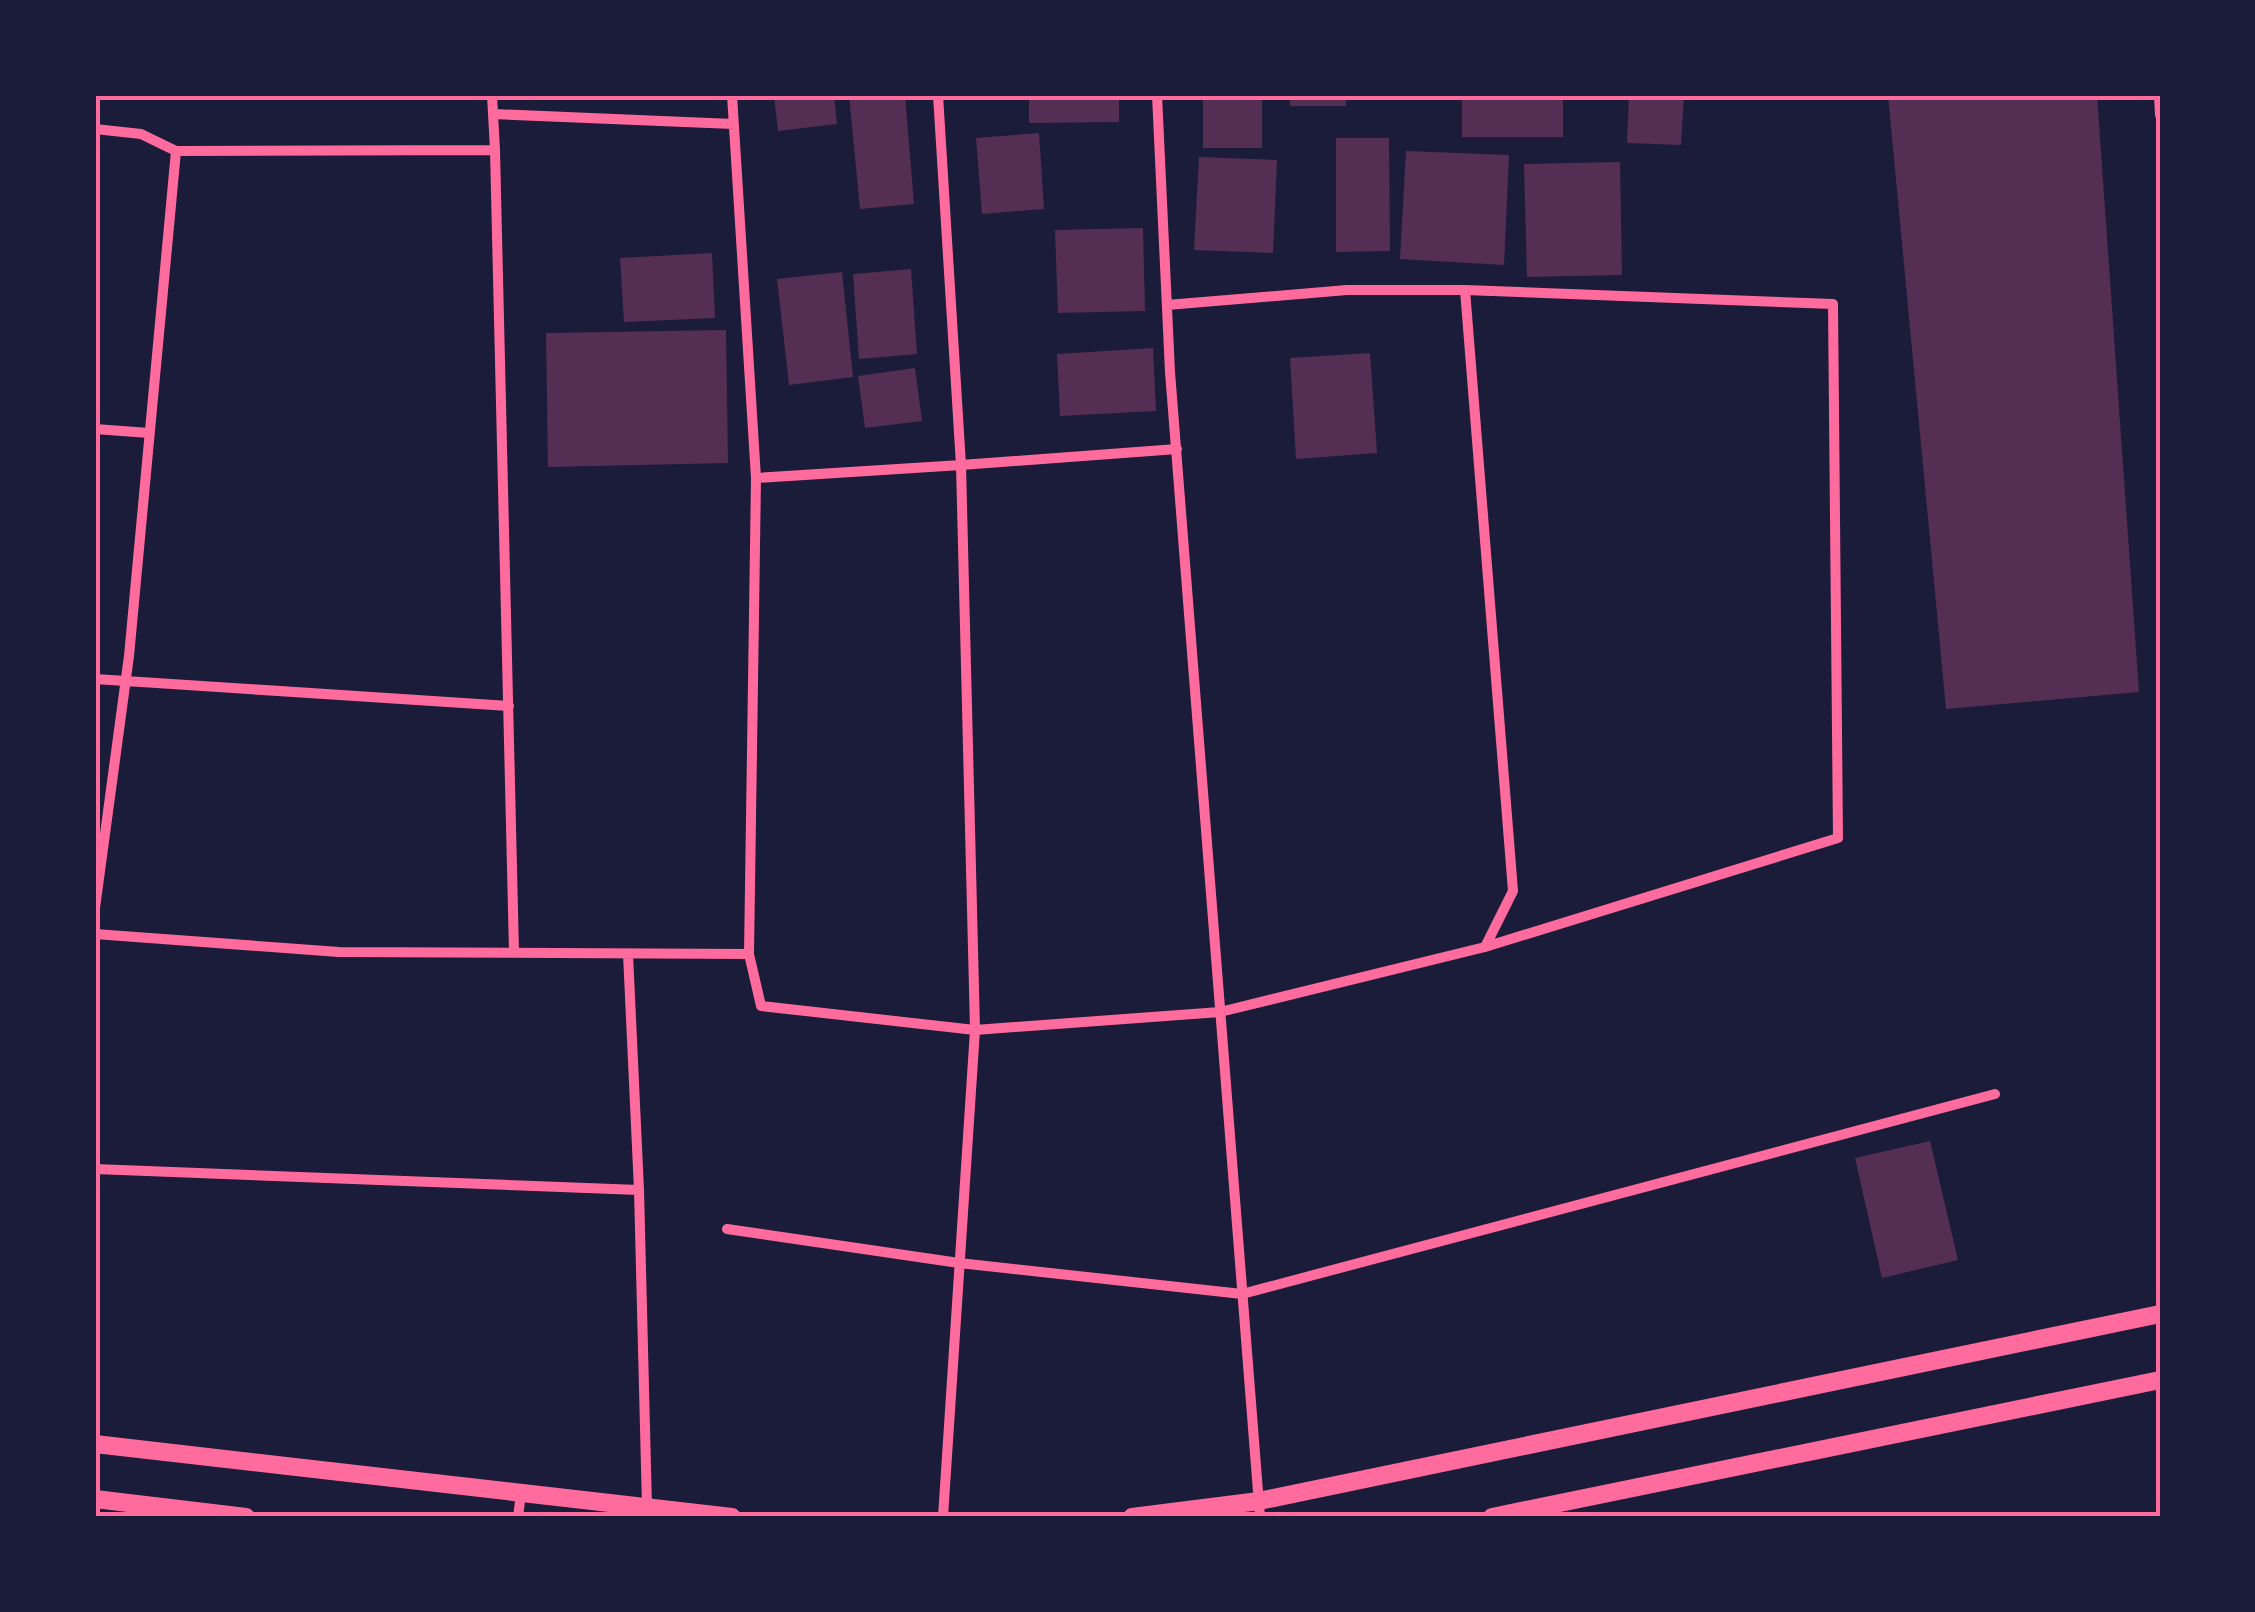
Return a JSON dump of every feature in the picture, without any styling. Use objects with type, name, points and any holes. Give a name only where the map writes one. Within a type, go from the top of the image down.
[{"type":"street","points":[[492,95],[514,953]]},
{"type":"street","points":[[732,95],[756,478],[749,954],[760,1006],[975,1030],[1220,1012],[1485,948],[1838,838],[1833,304],[1465,290],[1348,290],[1167,305]]},
{"type":"street","points":[[938,95],[961,465],[975,1030],[943,1517]]},
{"type":"street","points":[[1158,95],[1176,450],[1259,1509]]},
{"type":"street","points":[[2159,95],[2160,115]]},
{"type":"street","points":[[493,114],[734,124]]},
{"type":"street","points":[[95,130],[141,134],[176,151],[495,150]]},
{"type":"street","points":[[95,908],[126,682],[176,151]]},
{"type":"street","points":[[1465,290],[1513,890],[1485,948]]},
{"type":"street","points":[[95,429],[149,432]]},
{"type":"street","points":[[756,478],[1176,450]]},
{"type":"street","points":[[95,678],[509,706]]},
{"type":"street","points":[[95,934],[339,952],[749,954]]},
{"type":"street","points":[[628,954],[647,1508]]},
{"type":"street","points":[[728,1229],[959,1263],[1242,1294],[1995,1094]]},
{"type":"street","points":[[95,1169],[639,1190]]},
{"type":"street","points":[[1132,1517],[1259,1509],[2160,1314]]},
{"type":"street","points":[[1492,1517],[2160,1380]]},
{"type":"street","points":[[95,1444],[732,1517]]},
{"type":"street","points":[[518,1517],[521,1493]]},
{"type":"street","points":[[95,1499],[246,1517]]},
{"type":"building","points":[[774,95],[834,95],[837,124],[778,131]]},
{"type":"building","points":[[849,95],[905,95],[914,204],[860,209]]},
{"type":"building","points":[[1029,95],[1119,95],[1119,122],[1029,123]]},
{"type":"building","points":[[1203,95],[1262,95],[1262,148],[1203,148]]},
{"type":"building","points":[[1290,95],[1346,95],[1346,106],[1290,106]]},
{"type":"building","points":[[1462,95],[1563,95],[1563,137],[1462,137]]},
{"type":"building","points":[[1629,95],[1684,95],[1681,145],[1627,143]]},
{"type":"building","points":[[1888,95],[2097,95],[2139,692],[1946,709]]},
{"type":"building","points":[[1039,133],[1044,209],[982,214],[976,138]]},
{"type":"building","points":[[1336,138],[1389,138],[1390,251],[1336,252]]},
{"type":"building","points":[[1406,151],[1509,155],[1504,265],[1400,259]]},
{"type":"building","points":[[1199,157],[1277,160],[1273,253],[1194,250]]},
{"type":"building","points":[[1620,162],[1622,275],[1527,277],[1524,164]]},
{"type":"building","points":[[1143,228],[1145,311],[1058,313],[1055,230]]},
{"type":"building","points":[[712,253],[715,318],[624,322],[620,258]]},
{"type":"building","points":[[911,269],[917,354],[859,359],[853,274]]},
{"type":"building","points":[[842,272],[853,377],[789,385],[777,279]]},
{"type":"building","points":[[726,330],[728,463],[548,467],[546,333]]},
{"type":"building","points":[[1153,348],[1156,411],[1060,416],[1057,354]]},
{"type":"building","points":[[1370,353],[1377,453],[1296,459],[1290,358]]},
{"type":"building","points":[[915,368],[922,421],[865,428],[858,376]]},
{"type":"building","points":[[1930,1141],[1958,1260],[1882,1278],[1855,1158]]}]
